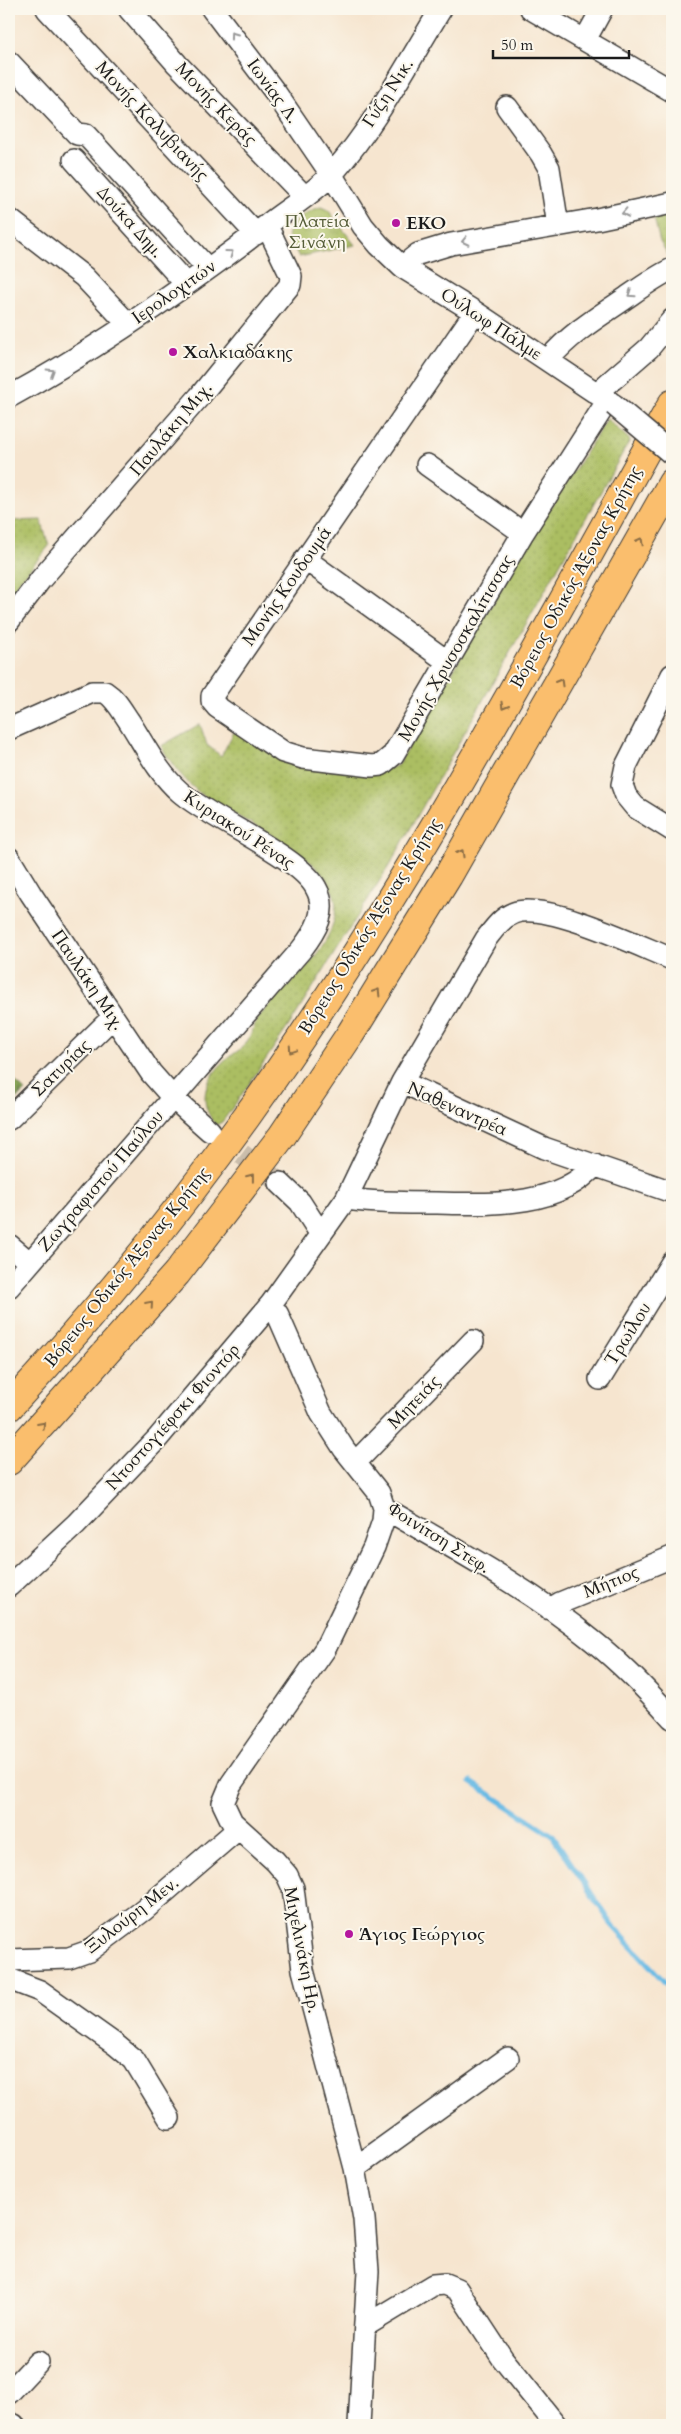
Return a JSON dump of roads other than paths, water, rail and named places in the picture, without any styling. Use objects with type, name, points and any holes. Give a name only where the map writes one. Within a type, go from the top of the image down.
[{"type":"highway","name":"Βόρειος Οδικός Άξονας Κρήτης","points":[[9,1407],[97,1310],[147,1249],[247,1115],[320,1010],[408,869],[530,661],[672,404]]},
{"type":"highway","name":"Βόρειος Οδικός Άξονας Κρήτης","points":[[9,1461],[177,1273],[282,1136],[351,1033],[448,876],[672,483]]},
{"type":"street","name":"Μονής Καλυβιανής","points":[[47,9],[261,230]]},
{"type":"street","name":"Μονής Κεράς","points":[[129,9],[177,64],[305,197]]},
{"type":"street","name":"Ιωνίας Λ.","points":[[212,9],[275,92],[332,174]]},
{"type":"street","name":"Γύζη Νικ.","points":[[332,174],[385,102],[441,9]]},
{"type":"street","points":[[531,9],[672,91]]},
{"type":"street","points":[[586,40],[602,9]]},
{"type":"street","points":[[9,62],[77,134],[86,135],[208,269]]},
{"type":"street","points":[[507,107],[549,168],[558,226]]},
{"type":"street","name":"Δούκα Δημ.","points":[[74,160],[186,284]]},
{"type":"street","name":"Ιερολοχιτών","points":[[9,396],[36,382],[128,324],[208,269],[305,197],[332,174]]},
{"type":"street","name":"Ούλωφ Πάλμε","points":[[332,174],[363,226],[379,245],[402,267],[475,312],[606,399],[672,454]]},
{"type":"street","points":[[402,267],[418,254],[451,244],[558,226],[672,203]]},
{"type":"street","points":[[11,225],[84,277],[128,324]]},
{"type":"street","name":"Παυλάκη Μιχ.","points":[[9,621],[41,579],[199,397],[290,285],[291,276],[261,230]]},
{"type":"street","points":[[548,360],[561,345],[584,326],[647,283],[672,269]]},
{"type":"street","name":"Μονής Κουδουμά","points":[[387,761],[372,766],[293,756],[283,752],[212,701],[223,678],[475,312]]},
{"type":"street","name":"Μονής Χρυσοσκαλίτισσας","points":[[387,761],[393,755],[523,533],[606,399],[672,320]]},
{"type":"street","points":[[427,465],[523,533]]},
{"type":"street","points":[[305,559],[448,662]]},
{"type":"street","points":[[672,675],[626,766],[622,785],[626,796],[634,807],[672,830]]},
{"type":"street","name":"Κυριακού Ρένας","points":[[9,729],[92,692],[105,692],[119,707],[170,782],[210,814],[305,874],[319,894],[321,910],[317,927],[301,950],[174,1099]]},
{"type":"street","name":"Παυλάκη Μιχ.","points":[[9,858],[151,1073],[174,1099],[210,1131]]},
{"type":"street","points":[[402,1082],[486,940],[502,921],[513,913],[529,911],[557,916],[672,959]]},
{"type":"street","name":"Σατυρίας","points":[[9,1119],[113,1017]]},
{"type":"street","name":"Ναθεναντρέα","points":[[320,1233],[346,1198],[402,1082],[544,1148],[672,1192]]},
{"type":"street","name":"Ζωγραφιστού Παύλου","points":[[9,1287],[174,1099]]},
{"type":"street","points":[[346,1198],[397,1204],[494,1204],[518,1202],[547,1194],[575,1182],[595,1165]]},
{"type":"street","points":[[280,1183],[300,1202],[320,1233]]},
{"type":"street","name":"Ντοστογιέφσκι Φιοντόρ","points":[[9,1586],[76,1524],[158,1438],[271,1304],[320,1233]]},
{"type":"street","points":[[9,1245],[29,1262]]},
{"type":"street","name":"Τρωίλου","points":[[600,1379],[672,1262]]},
{"type":"street","name":"Φοινίτση Στεφ.","points":[[271,1304],[282,1322],[313,1397],[330,1428],[354,1464],[378,1493],[384,1508],[478,1563],[550,1609],[604,1649],[672,1718]]},
{"type":"street","name":"Μητειάς","points":[[354,1464],[473,1341]]},
{"type":"street","name":"Μιχελινάκη Ηρ.","points":[[360,2425],[368,2271],[364,2220],[355,2168],[303,1970],[293,1888],[287,1875],[238,1829],[227,1816],[224,1800],[230,1784],[295,1694],[340,1623],[379,1534],[384,1508]]},
{"type":"street","name":"Μήτιος","points":[[550,1609],[560,1603],[672,1557]]},
{"type":"street","name":"Ξυλούρη Μεν.","points":[[9,1960],[69,1958],[89,1951],[144,1910],[238,1829]]},
{"type":"street","points":[[9,1979],[40,1991],[134,2060],[169,2118]]},
{"type":"street","points":[[355,2168],[508,2058]]},
{"type":"street","points":[[365,2326],[433,2285],[445,2284],[457,2289],[503,2359],[556,2425]]},
{"type":"street","points":[[9,2392],[38,2362]]},
{"type":"street","points":[[9,2423],[14,2425]]},
{"type":"waterway","points":[[471,1782],[552,1835],[613,1926],[672,1990]]},
{"type":"tunnel","points":[[216,1135],[280,1183]]},
{"type":"place","name":"EKO","points":[[396,223]]},
{"type":"place","name":"Χαλκιαδάκης","points":[[173,352]]},
{"type":"place","name":"Άγιος Γεώργιος","points":[[349,1934]]},
{"type":"park label","name":"Πλατεία Σινάνη","points":[[317,231]]}]
